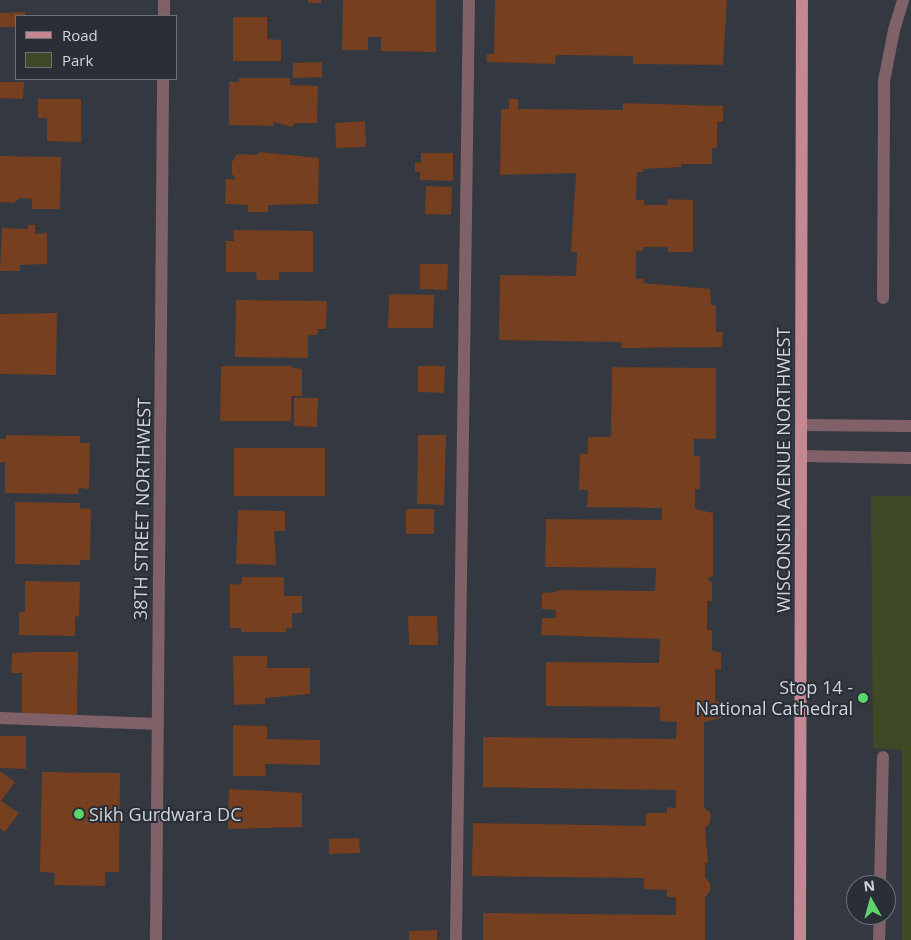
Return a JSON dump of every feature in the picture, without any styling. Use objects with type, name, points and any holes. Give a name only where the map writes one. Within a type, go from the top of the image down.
[{"type":"main road","name":"WISCONSIN AVENUE NORTHWEST","points":[[800,940],[802,0]]},
{"type":"street","points":[[164,0],[164,15]]},
{"type":"street","points":[[456,940],[469,0]]},
{"type":"street","points":[[883,298],[884,81],[894,30],[903,0]]},
{"type":"street","name":"38TH STREET NORTHWEST","points":[[156,940],[164,80]]},
{"type":"street","points":[[801,425],[911,426]]},
{"type":"street","points":[[801,456],[911,458]]},
{"type":"street","points":[[0,718],[158,724]]},
{"type":"street","points":[[880,875],[883,756]]},
{"type":"street","points":[[879,940],[880,925]]},
{"type":"green space","points":[[871,496],[911,496],[911,940],[902,940],[902,750],[873,748]]},
{"type":"building","points":[[308,0],[321,0],[321,3],[308,3]]},
{"type":"building","points":[[343,0],[436,0],[436,52],[381,51],[381,37],[368,37],[368,50],[342,50]]},
{"type":"building","points":[[495,0],[727,0],[723,65],[633,64],[633,56],[556,55],[555,64],[487,62],[487,54],[494,54]]},
{"type":"building","points":[[25,12],[25,15],[15,15],[15,27],[0,27],[0,13]]},
{"type":"building","points":[[233,17],[267,17],[267,39],[281,40],[281,61],[233,61]]},
{"type":"building","points":[[322,62],[322,77],[293,78],[293,63]]},
{"type":"building","points":[[239,78],[290,78],[290,85],[318,86],[317,123],[295,123],[292,127],[273,122],[274,126],[229,125],[229,82],[239,82]]},
{"type":"building","points":[[0,82],[24,82],[23,99],[0,98]]},
{"type":"building","points":[[38,99],[81,99],[81,142],[47,141],[47,118],[38,118]]},
{"type":"building","points":[[509,99],[518,99],[518,109],[623,110],[623,103],[723,106],[723,122],[717,122],[717,148],[712,148],[712,164],[681,164],[681,167],[643,169],[643,172],[637,172],[636,200],[644,200],[644,205],[668,205],[667,199],[693,200],[693,252],[668,252],[668,247],[643,247],[643,251],[636,251],[636,279],[644,278],[643,283],[710,289],[711,305],[716,305],[716,332],[723,332],[722,347],[622,348],[621,342],[499,340],[500,275],[576,276],[577,252],[571,252],[576,173],[500,175],[501,109],[509,109]]},
{"type":"building","points":[[365,121],[366,147],[336,148],[335,123]]},
{"type":"building","points":[[260,152],[319,158],[318,204],[268,205],[268,212],[248,212],[248,205],[225,204],[226,179],[236,179],[232,174],[232,162],[237,154],[257,155]]},
{"type":"building","points":[[421,153],[453,153],[453,181],[420,180],[420,171],[415,172],[415,162],[421,163]]},
{"type":"building","points":[[0,156],[61,157],[60,209],[32,209],[32,199],[20,198],[14,203],[0,202]]},
{"type":"building","points":[[426,186],[452,187],[451,215],[425,214]]},
{"type":"building","points":[[28,225],[35,225],[35,234],[47,233],[47,264],[20,265],[20,271],[0,271],[2,228],[28,229]]},
{"type":"building","points":[[233,230],[313,231],[313,272],[279,272],[279,280],[257,280],[256,272],[226,272],[226,241],[234,241]]},
{"type":"building","points":[[420,264],[448,264],[447,290],[420,289]]},
{"type":"building","points":[[389,294],[434,295],[433,328],[388,328]]},
{"type":"building","points":[[236,300],[327,301],[326,329],[318,329],[317,335],[308,335],[308,358],[235,357]]},
{"type":"building","points":[[57,313],[56,375],[0,374],[0,314]]},
{"type":"building","points":[[221,366],[292,366],[292,368],[302,369],[302,396],[291,396],[291,421],[220,421]]},
{"type":"building","points":[[418,366],[445,366],[444,393],[418,392]]},
{"type":"building","points":[[612,367],[716,368],[716,439],[694,439],[694,456],[700,456],[700,489],[695,489],[695,509],[713,513],[713,576],[707,579],[712,582],[712,601],[707,601],[707,630],[712,630],[712,650],[721,653],[721,670],[715,669],[715,702],[721,702],[721,718],[704,722],[704,807],[711,814],[710,823],[705,828],[708,863],[705,863],[705,877],[710,883],[710,891],[705,898],[705,940],[483,940],[483,913],[676,915],[676,897],[667,897],[667,890],[644,889],[644,878],[472,876],[473,823],[646,826],[646,813],[667,813],[667,807],[676,808],[676,790],[483,787],[483,737],[676,739],[677,722],[660,721],[660,707],[546,706],[546,662],[659,663],[660,639],[541,635],[542,618],[556,618],[556,610],[542,609],[542,593],[557,592],[556,590],[655,591],[656,568],[545,567],[546,519],[662,520],[662,508],[587,507],[588,490],[579,490],[580,454],[588,454],[588,437],[611,437]]},
{"type":"building","points":[[294,398],[318,398],[317,427],[294,426]]},
{"type":"building","points":[[6,435],[80,436],[80,443],[90,443],[89,489],[79,488],[78,494],[5,493],[5,462],[0,462],[0,439],[6,439]]},
{"type":"building","points":[[418,435],[446,435],[444,505],[417,504]]},
{"type":"building","points":[[234,448],[325,448],[325,496],[234,496]]},
{"type":"building","points":[[15,502],[80,503],[80,508],[91,509],[90,560],[80,560],[80,565],[15,564]]},
{"type":"building","points":[[406,509],[434,509],[434,534],[406,534]]},
{"type":"building","points":[[238,510],[285,511],[285,531],[274,531],[276,565],[236,564]]},
{"type":"building","points":[[242,577],[284,577],[284,596],[302,596],[302,613],[292,613],[292,628],[286,628],[286,632],[241,632],[241,628],[230,628],[230,584],[241,585]]},
{"type":"building","points":[[25,581],[80,582],[79,617],[75,616],[75,636],[19,635],[19,612],[25,612]]},
{"type":"building","points":[[408,616],[437,616],[438,645],[409,645]]},
{"type":"building","points":[[78,652],[77,718],[22,714],[22,673],[11,673],[12,653]]},
{"type":"building","points":[[233,656],[267,656],[267,668],[310,668],[310,694],[265,698],[265,704],[234,705]]},
{"type":"building","points":[[233,725],[267,726],[267,739],[320,740],[320,765],[265,764],[266,776],[233,776]]},
{"type":"building","points":[[0,736],[26,736],[26,769],[0,768]]},
{"type":"building","points":[[0,771],[15,782],[1,801],[19,813],[5,832],[0,828]]},
{"type":"building","points":[[42,772],[120,773],[119,872],[105,872],[105,886],[54,885],[55,873],[40,872]]},
{"type":"building","points":[[229,789],[302,793],[302,827],[228,829]]},
{"type":"building","points":[[359,838],[360,853],[329,854],[329,839]]},
{"type":"building","points":[[437,930],[437,940],[409,940],[409,931]]},
{"type":"place","name":"Stop 14 - National Cathedral","points":[[863,698]]},
{"type":"place","name":"Sikh Gurdwara DC","points":[[79,814]]}]
